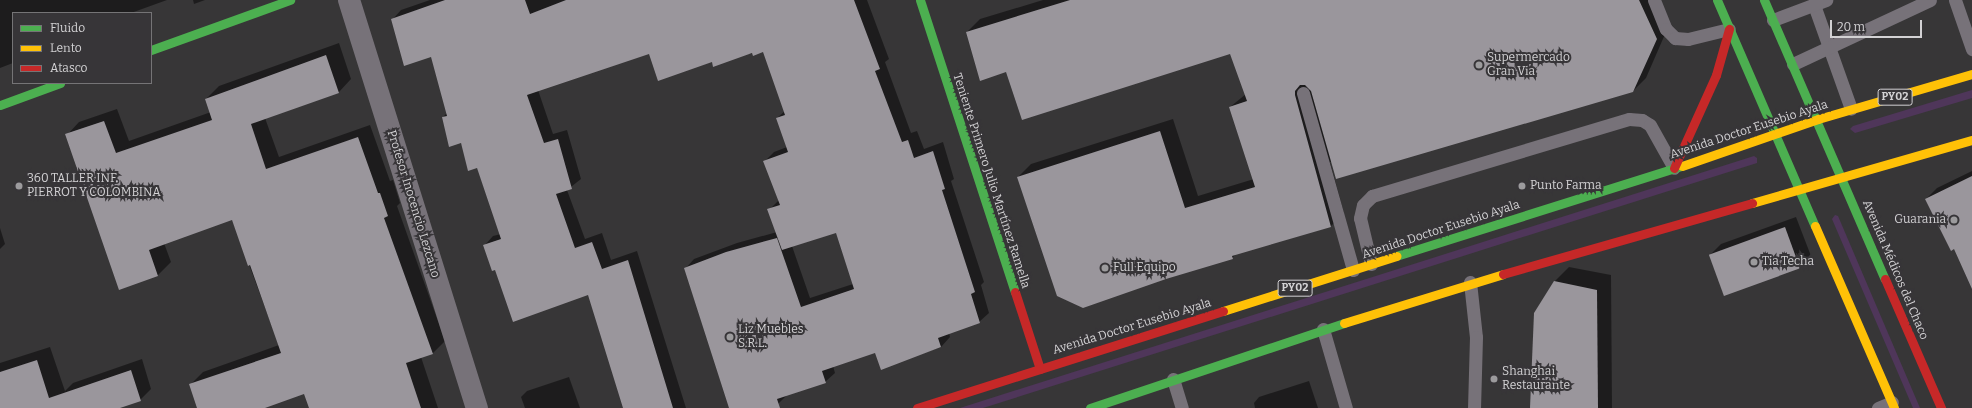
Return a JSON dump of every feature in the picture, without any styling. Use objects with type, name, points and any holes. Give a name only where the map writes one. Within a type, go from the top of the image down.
[{"type":"main road","points":[[152,50],[290,0]]},
{"type":"main road","name":"Teniente Primero Julio Martínez Ramella","points":[[920,0],[1040,369]]},
{"type":"main road","points":[[1716,0],[1893,405]]},
{"type":"main road","name":"Avenida Médicos del Chaco","points":[[1764,0],[1843,177],[1941,408]]},
{"type":"main road","points":[[1674,168],[1690,138],[1716,76],[1729,29]]},
{"type":"main road","name":"Avenida Doctor Eusebio Ayala","points":[[917,408],[1776,136],[1818,120],[1972,74]]},
{"type":"main road","points":[[0,105],[57,84]]},
{"type":"main road","points":[[1096,407],[1323,329],[1470,282],[1972,140]]},
{"type":"street","name":"Profesor Inocencio Lezcano","points":[[349,0],[477,408]]},
{"type":"lane","points":[[1654,0],[1666,29],[1675,38],[1688,39],[1729,29]]},
{"type":"lane","points":[[1793,64],[1930,0]]},
{"type":"lane","points":[[1955,0],[1972,49]]},
{"type":"lane","points":[[1773,20],[1820,2],[1829,46],[1851,110]]},
{"type":"lane","points":[[1302,93],[1353,270]]},
{"type":"lane","points":[[1371,264],[1360,218],[1363,205],[1372,196],[1630,119],[1642,120],[1650,125],[1674,168]]},
{"type":"lane","points":[[1470,282],[1476,337],[1474,408]]},
{"type":"lane","points":[[1323,329],[1346,408]]},
{"type":"lane","points":[[1173,380],[1182,408]]},
{"type":"lane","points":[[1878,408],[1893,405]]},
{"type":"shaded area","points":[[1972,90],[1972,98],[1855,133],[1850,129],[1853,126]]},
{"type":"shaded area","points":[[1754,156],[1757,158],[1757,163],[983,408],[960,408]]},
{"type":"shaded area","points":[[1835,215],[1838,216],[1920,408],[1913,408],[1832,219]]},
{"type":"building","points":[[445,0],[525,0],[530,14],[566,0],[854,0],[880,69],[875,71],[902,142],[908,140],[914,158],[933,151],[945,189],[942,190],[975,292],[971,294],[980,323],[938,338],[941,347],[881,370],[875,353],[822,371],[826,383],[777,399],[780,408],[729,408],[684,268],[726,252],[777,238],[801,307],[854,289],[836,233],[782,250],[767,209],[780,205],[763,161],[788,152],[776,118],[785,115],[763,52],[753,56],[752,53],[713,67],[712,62],[658,81],[649,54],[527,95],[544,143],[558,139],[572,189],[556,194],[575,248],[592,242],[602,269],[628,260],[673,408],[623,408],[588,295],[513,322],[495,270],[492,271],[483,245],[501,239],[477,168],[468,171],[461,143],[449,147],[442,117],[447,116],[431,57],[404,66],[391,19]]},
{"type":"building","points":[[1070,0],[1639,0],[1657,39],[1633,92],[1336,179],[1311,91],[1305,85],[1300,85],[1295,91],[1295,95],[1331,227],[1232,256],[1233,259],[1166,279],[1083,308],[1057,296],[1017,177],[1160,131],[1185,208],[1255,187],[1229,107],[1247,101],[1230,54],[1022,120],[1006,72],[980,81],[966,32]]},
{"type":"building","points":[[326,55],[339,93],[251,124],[266,169],[358,137],[388,216],[384,218],[433,354],[406,363],[421,408],[309,408],[304,394],[265,408],[197,408],[189,384],[281,353],[250,265],[248,266],[232,220],[149,250],[158,276],[119,290],[65,134],[104,121],[116,153],[212,120],[205,99]]},
{"type":"building","name":"Guarania","points":[[1972,176],[1972,289],[1954,249],[1951,251],[1925,199]]},
{"type":"building","name":"Tia Techa","points":[[1785,227],[1800,268],[1724,296],[1709,255]]},
{"type":"building","points":[[1554,281],[1597,290],[1598,408],[1530,408],[1534,313]]},
{"type":"building","points":[[37,360],[49,398],[131,370],[141,401],[120,408],[0,408],[0,372]]},
{"type":"traffic: fast","points":[[152,50],[290,0]]},
{"type":"traffic: fast","points":[[920,0],[1015,292]]},
{"type":"traffic: fast","points":[[1717,0],[1815,226]]},
{"type":"traffic: fast","points":[[1764,0],[1885,279]]},
{"type":"traffic: fast","points":[[0,105],[57,84]]},
{"type":"traffic: fast","points":[[1396,256],[1682,166]]},
{"type":"traffic: fast","points":[[1090,408],[1344,323]]},
{"type":"traffic: slow","points":[[1682,166],[1818,119],[1972,74]]},
{"type":"traffic: slow","points":[[1752,203],[1972,140]]},
{"type":"traffic: slow","points":[[1815,226],[1894,408]]},
{"type":"traffic: slow","points":[[1223,311],[1396,256]]},
{"type":"traffic: slow","points":[[1344,323],[1503,274]]},
{"type":"traffic: jam","points":[[1674,168],[1716,75],[1729,29]]},
{"type":"traffic: jam","points":[[1503,274],[1752,203]]},
{"type":"traffic: jam","points":[[1885,279],[1941,408]]},
{"type":"traffic: jam","points":[[1015,292],[1040,369]]},
{"type":"traffic: jam","points":[[917,408],[1223,311]]},
{"type":"place","name":"Supermercado Gran Via","points":[[1479,65]]},
{"type":"place","name":"360 TALLER INF. PIERROT Y COLOMBINA","points":[[19,186]]},
{"type":"place","name":"Punto Farma","points":[[1522,186]]},
{"type":"place","name":"Guarania","points":[[1954,220]]},
{"type":"place","name":"Tia Techa","points":[[1754,262]]},
{"type":"place","name":"Full Equipo","points":[[1105,268]]},
{"type":"place","name":"Liz Muebles S.R.L.","points":[[730,337]]},
{"type":"place","name":"Shanghai Restaurante","points":[[1494,379]]}]
